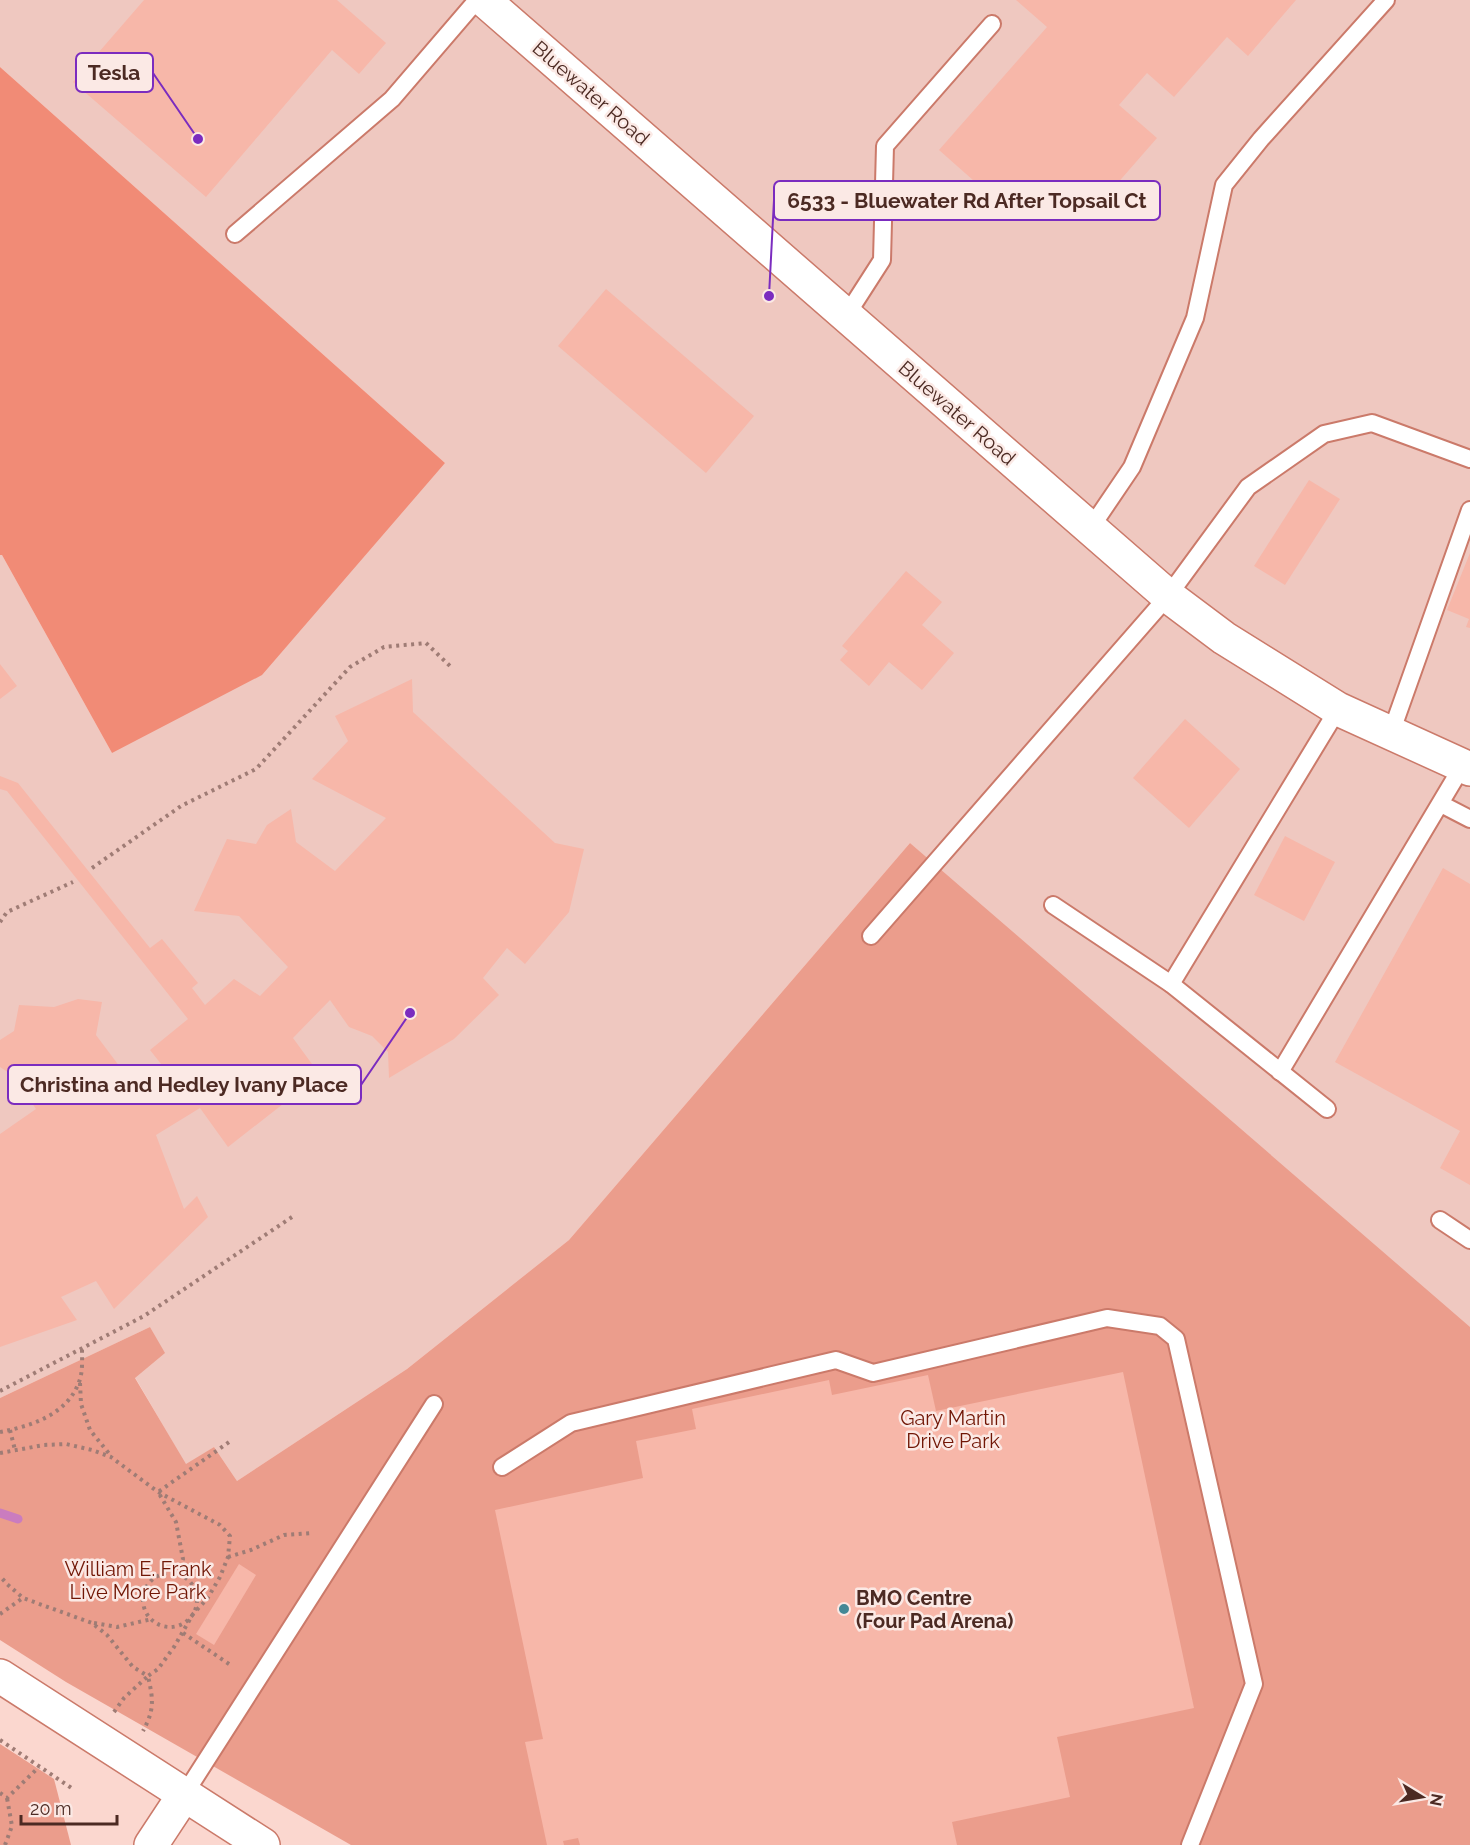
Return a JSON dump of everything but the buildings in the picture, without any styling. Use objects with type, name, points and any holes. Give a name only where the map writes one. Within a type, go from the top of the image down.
[{"type":"street","name":"Bluewater Road","points":[[484,0],[1168,596],[1224,638],[1338,709],[1467,767]]},
{"type":"street","points":[[0,1676],[263,1845]]},
{"type":"street","points":[[151,1845],[184,1796]]},
{"type":"lane","points":[[235,234],[392,99],[477,0]]},
{"type":"lane","points":[[1090,529],[1132,467],[1195,318],[1224,185],[1386,0]]},
{"type":"lane","points":[[846,316],[882,260],[885,146],[992,24]]},
{"type":"lane","points":[[871,936],[1168,596],[1248,487],[1324,434],[1372,423],[1470,459]]},
{"type":"lane","points":[[1391,733],[1470,510]]},
{"type":"lane","points":[[1171,984],[1338,709]]},
{"type":"lane","points":[[1280,1072],[1441,804],[1467,767]]},
{"type":"lane","points":[[1441,804],[1470,819]]},
{"type":"lane","points":[[1053,905],[1171,984],[1327,1109]]},
{"type":"lane","points":[[1440,1220],[1470,1240]]},
{"type":"lane","points":[[502,1467],[571,1423],[836,1360],[873,1372],[1107,1318],[1160,1326],[1176,1339],[1254,1684],[1190,1845]]},
{"type":"lane","points":[[184,1796],[434,1404]]},
{"type":"path","points":[[92,868],[181,806],[256,769],[350,667],[384,647],[426,643],[451,667]]},
{"type":"path","points":[[0,922],[7,912],[73,882]]},
{"type":"path","points":[[0,1391],[144,1316],[292,1217]]},
{"type":"path","points":[[82,1349],[81,1404],[90,1430],[111,1457],[158,1492],[220,1525],[230,1536],[228,1557],[220,1577],[207,1599],[193,1614],[181,1624],[166,1626],[152,1620],[144,1604],[147,1587],[160,1575],[177,1574],[192,1583],[196,1590],[197,1599],[193,1614],[158,1669],[124,1698],[112,1715]]},
{"type":"path","points":[[0,1432],[46,1419],[71,1397],[80,1381]]},
{"type":"path","points":[[10,1430],[15,1450]]},
{"type":"path","points":[[158,1492],[232,1440]]},
{"type":"path","points":[[0,1452],[66,1444],[111,1457]]},
{"type":"path","points":[[158,1492],[176,1522],[183,1559],[177,1574]]},
{"type":"path","points":[[228,1557],[284,1535],[312,1533]]},
{"type":"path","points":[[0,1576],[23,1598],[92,1623],[117,1627],[152,1620]]},
{"type":"path","points":[[0,1614],[23,1598]]},
{"type":"path","points":[[92,1623],[107,1635],[133,1667],[148,1676],[153,1698],[152,1716],[142,1733]]},
{"type":"path","points":[[182,1633],[232,1666]]},
{"type":"path","points":[[0,1740],[73,1789]]},
{"type":"path","points":[[7,1798],[39,1767]]},
{"type":"path","points":[[0,1793],[7,1798],[12,1826],[4,1845]]},
{"type":"shaded area","points":[[0,0],[1470,0],[1470,1337],[910,843],[569,1240],[407,1369],[237,1481],[214,1447],[186,1465],[135,1377],[164,1353],[150,1327],[0,1398],[0,555],[112,753],[445,463],[0,67]]},
{"type":"shaded area","points":[[0,67],[445,463],[262,675],[112,753],[0,555]]},
{"type":"green space","name":"Gary Martin Drive Park","points":[[910,843],[1470,1327],[1470,1845],[351,1845],[66,1682],[0,1640],[0,1398],[150,1327],[165,1353],[135,1378],[186,1464],[214,1447],[237,1481],[407,1369],[569,1240]]},
{"type":"green space","points":[[0,1744],[54,1779],[71,1845],[0,1845]]},
{"type":"waterway","points":[[0,1513],[18,1519]]},
{"type":"place","name":"Tesla","points":[[198,139]]},
{"type":"place","name":"6533 - Bluewater Rd After Topsail Ct","points":[[769,296]]},
{"type":"place","name":"Christina and Hedley Ivany Place","points":[[410,1013]]},
{"type":"place","name":"BMO Centre (Four Pad Arena)","points":[[844,1609]]},
{"type":"park label","name":"William E. Frank Live More Park","points":[[138,1580]]}]
